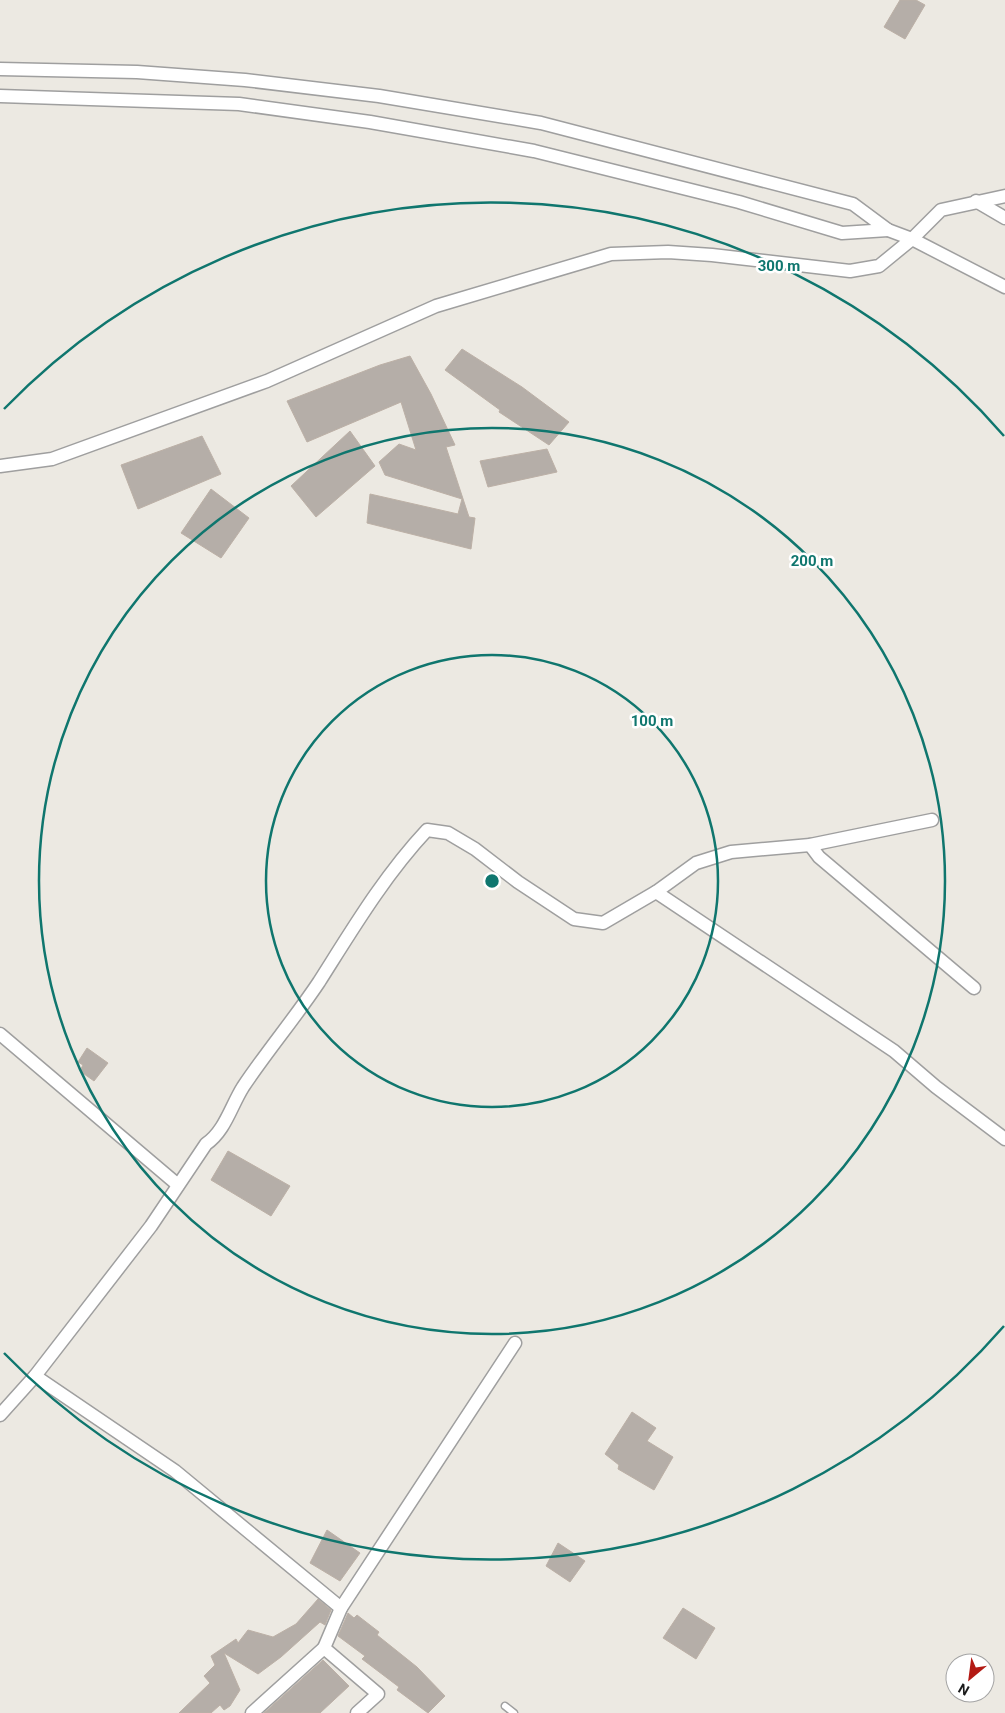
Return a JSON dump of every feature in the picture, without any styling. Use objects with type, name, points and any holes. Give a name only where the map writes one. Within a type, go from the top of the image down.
[{"type":"street","points":[[0,69],[137,72],[245,80],[379,96],[541,123],[853,204],[888,230],[912,239],[1005,287]]},
{"type":"street","points":[[0,96],[240,104],[370,122],[534,151],[739,202],[842,232],[888,230]]},
{"type":"street","points":[[0,466],[52,459],[267,381],[436,306],[611,254],[677,252],[850,271],[880,266],[912,239],[941,210],[1005,196]]},
{"type":"street","points":[[976,201],[1005,218]]},
{"type":"street","points":[[0,1415],[35,1376],[151,1226],[206,1144],[215,1138],[243,1088],[318,983],[354,925],[406,853],[427,830],[448,834],[475,848],[518,882],[574,919],[603,923],[656,892],[696,864],[731,852],[810,845],[932,820]]},
{"type":"street","points":[[810,845],[819,857],[974,988]]},
{"type":"street","points":[[656,892],[894,1051],[936,1087],[1005,1139]]},
{"type":"street","points":[[0,1034],[178,1185]]},
{"type":"street","points":[[252,1713],[324,1648],[341,1608],[515,1343]]},
{"type":"street","points":[[35,1376],[175,1471],[341,1608]]},
{"type":"street","points":[[324,1648],[378,1694],[357,1713]]},
{"type":"lane","points":[[505,1706],[514,1713]]},
{"type":"building","points":[[900,0],[916,0],[925,5],[905,39],[884,27]]},
{"type":"building","points":[[462,349],[522,387],[569,422],[549,445],[499,412],[500,410],[445,370]]},
{"type":"building","points":[[410,356],[431,394],[455,445],[446,447],[469,517],[475,518],[471,549],[367,523],[370,494],[458,514],[462,499],[385,475],[379,462],[399,444],[416,450],[401,402],[307,442],[287,401],[380,365]]},
{"type":"building","points":[[350,431],[375,466],[316,517],[291,486]]},
{"type":"building","points":[[202,436],[221,474],[138,509],[121,465]]},
{"type":"building","points":[[547,449],[557,472],[488,487],[480,461]]},
{"type":"building","points":[[211,489],[249,518],[221,558],[181,533]]},
{"type":"building","points":[[87,1048],[108,1063],[94,1081],[80,1071],[83,1065],[78,1062]]},
{"type":"building","points":[[228,1151],[290,1186],[271,1216],[211,1180]]},
{"type":"building","points":[[632,1412],[656,1428],[647,1441],[673,1457],[654,1490],[618,1469],[619,1465],[605,1454]]},
{"type":"building","points":[[327,1530],[360,1553],[340,1581],[310,1563]]},
{"type":"building","points":[[558,1543],[585,1561],[570,1582],[546,1566]]},
{"type":"building","points":[[318,1599],[331,1610],[325,1625],[320,1622],[281,1657],[258,1674],[224,1653],[240,1690],[230,1706],[224,1710],[220,1705],[211,1713],[179,1713],[210,1683],[204,1676],[215,1665],[211,1656],[236,1639],[238,1643],[248,1630],[273,1637],[296,1624]]},
{"type":"building","points":[[683,1608],[715,1628],[696,1659],[663,1638]]},
{"type":"building","points":[[348,1613],[354,1618],[357,1615],[379,1632],[377,1635],[417,1667],[445,1696],[428,1713],[397,1690],[399,1687],[362,1659],[365,1656],[338,1636]]},
{"type":"building","points":[[323,1660],[349,1686],[320,1713],[264,1713]]}]
